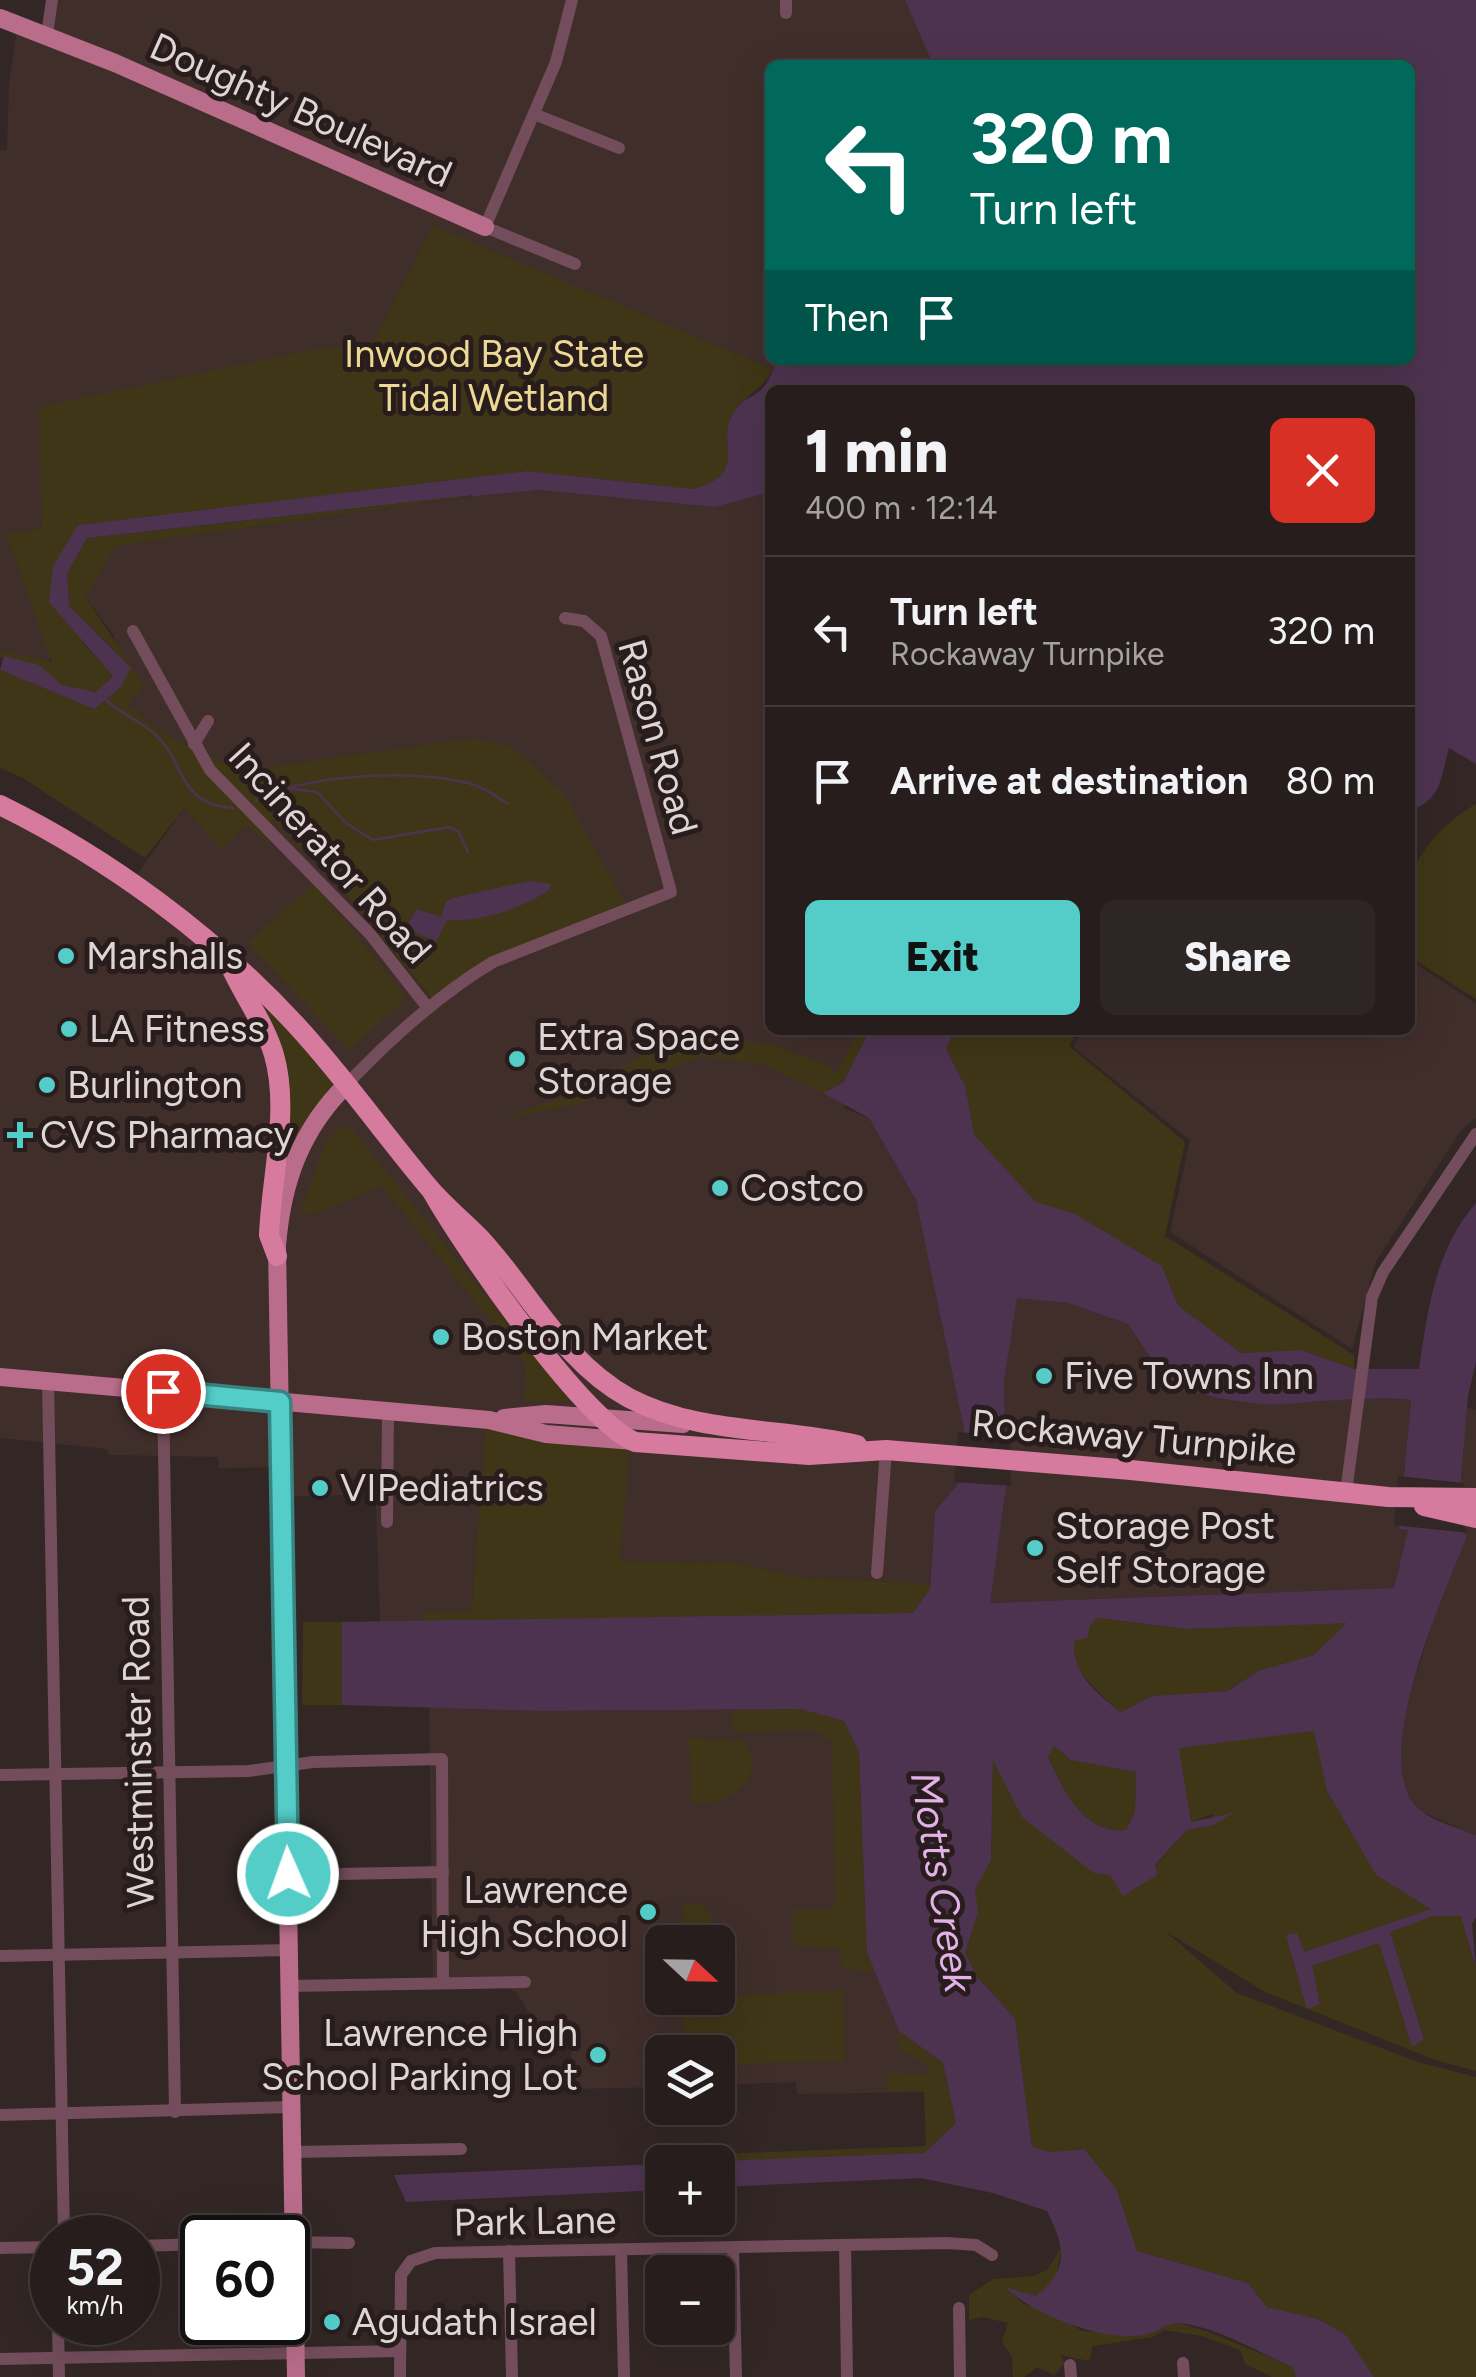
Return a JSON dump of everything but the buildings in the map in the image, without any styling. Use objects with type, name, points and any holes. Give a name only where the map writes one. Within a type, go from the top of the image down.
[{"type":"highway","points":[[0,805],[130,882],[226,957],[296,1025],[433,1193],[481,1240],[594,1375],[648,1406],[723,1427]]},
{"type":"highway","points":[[226,957],[246,1004],[266,1035],[278,1072],[269,1235],[277,1256]]},
{"type":"highway","points":[[433,1193],[466,1252],[599,1417],[635,1442]]},
{"type":"highway","name":"Rockaway Turnpike","points":[[723,1427],[810,1434],[880,1450]]},
{"type":"highway","name":"Rockaway Turnpike","points":[[635,1442],[809,1455],[880,1450],[950,1454],[1427,1502]]},
{"type":"highway","points":[[1427,1502],[1476,1498]]},
{"type":"highway","points":[[1427,1502],[1476,1518]]},
{"type":"main road","name":"Doughty Boulevard","points":[[0,18],[47,35],[485,228]]},
{"type":"main road","points":[[292,2215],[277,1256],[281,1210],[301,1143],[313,1121],[347,1084]]},
{"type":"main road","name":"Rockaway Turnpike","points":[[0,1377],[489,1420],[546,1434],[635,1442]]},
{"type":"main road","name":"Rockaway Turnpike","points":[[489,1420],[546,1414],[723,1427]]},
{"type":"main road","points":[[296,2345],[296,2377]]},
{"type":"street","points":[[47,35],[52,0]]},
{"type":"street","points":[[485,228],[556,62],[572,0]]},
{"type":"street","points":[[534,114],[619,148]]},
{"type":"street","name":"Doughty Boulevard","points":[[485,228],[575,264]]},
{"type":"street","name":"Rason Road","points":[[428,1008],[492,962],[671,892],[602,636],[584,621],[565,618]]},
{"type":"street","name":"Incinerator Road","points":[[134,632],[194,744],[222,782],[370,934],[428,1008]]},
{"type":"street","points":[[194,744],[208,722]]},
{"type":"street","points":[[347,1084],[428,1008]]},
{"type":"street","points":[[1346,1492],[1372,1297],[1383,1272],[1476,1134]]},
{"type":"street","points":[[48,1381],[64,2215]]},
{"type":"street","name":"Westminster Road","points":[[163,1391],[175,2112]]},
{"type":"street","points":[[388,1412],[388,1522]]},
{"type":"street","points":[[877,1572],[880,1450]]},
{"type":"street","points":[[0,1775],[168,1772],[442,1759],[437,1872],[443,1984]]},
{"type":"street","points":[[288,1874],[437,1872]]},
{"type":"street","points":[[0,1956],[289,1950]]},
{"type":"street","points":[[289,1986],[525,1982]]},
{"type":"street","points":[[0,2115],[292,2107]]},
{"type":"street","points":[[293,2152],[461,2149]]},
{"type":"street","points":[[310,2242],[349,2242]]},
{"type":"street","points":[[845,2245],[848,2377]]},
{"type":"street","name":"Park Lane","points":[[399,2351],[400,2280],[411,2261],[444,2252],[976,2245],[992,2256]]},
{"type":"street","points":[[0,2248],[30,2247]]},
{"type":"street","points":[[734,2248],[736,2377]]},
{"type":"street","points":[[621,2250],[624,2377]]},
{"type":"street","points":[[510,2251],[512,2377]]},
{"type":"street","points":[[958,2308],[960,2377]]},
{"type":"street","points":[[59,2345],[59,2377]]},
{"type":"street","points":[[0,2359],[399,2351],[400,2377]]},
{"type":"shaded area","points":[[57,0],[905,0],[931,60],[765,60],[765,365],[775,365],[773,369],[433,227],[367,353],[42,528],[6,534],[51,656],[49,664],[0,650],[0,150],[7,150],[9,82],[18,23],[44,32]]},
{"type":"shaded area","points":[[529,489],[715,507],[765,493],[765,1035],[868,1035],[844,1108],[869,1118],[916,1200],[964,1429],[959,1483],[935,1511],[930,1584],[801,1577],[733,1562],[620,1561],[486,1422],[471,1614],[425,1611],[423,1622],[380,1622],[375,1478],[344,1479],[344,1495],[280,1497],[280,1467],[219,1468],[218,1457],[109,1455],[107,1449],[0,1438],[0,806],[131,883],[184,808],[247,824],[256,833],[271,818],[346,895],[432,1000],[472,738],[240,771],[161,732],[128,705],[114,636],[86,598],[114,546]],"holes":[[[257,991],[340,1078],[305,1121],[275,1187],[282,1057],[276,1031]]]},
{"type":"shaded area","points":[[1415,963],[1476,1004],[1476,1118],[1462,1129],[1375,1263],[1352,1349],[1170,1232],[1190,1140],[1073,1047],[1080,1035],[1415,1035]]},
{"type":"shaded area","points":[[1017,1297],[1068,1303],[1128,1324],[1170,1387],[1247,1403],[1317,1402],[1346,1397],[1411,1400],[1399,1529],[1408,1530],[1394,1588],[990,1603],[1006,1488],[1004,1381]]},
{"type":"shaded area","points":[[1467,1408],[1476,1410],[1476,1835],[1420,1811],[1407,1795],[1398,1769],[1404,1714],[1448,1574],[1458,1558],[1459,1479]]},
{"type":"shaded area","name":"Lawrence High School","points":[[429,1705],[544,1711],[800,1709],[844,1721],[899,2031],[943,2063],[931,2092],[797,2094],[796,2082],[735,2084],[735,2035],[645,2035],[645,2087],[572,2089],[570,2020],[533,2021],[518,1994],[509,1988],[433,1990]]},
{"type":"green space","name":"Inwood Bay State Tidal Wetland","points":[[433,226],[773,369],[729,422],[727,466],[722,475],[692,489],[527,471],[79,525],[53,566],[83,643],[113,675],[97,692],[62,685],[38,665],[0,657],[0,650],[52,662],[6,534],[42,528],[39,407],[325,347],[367,353]]},
{"type":"green space","points":[[505,492],[115,546],[86,598],[144,685],[128,705],[161,732],[240,771],[472,738],[512,747],[564,793],[625,903],[531,942],[433,1000],[346,895],[272,819],[268,843],[247,825],[221,849],[184,808],[145,858],[23,778],[0,768],[0,670],[94,709],[120,688],[117,653],[69,606],[67,574],[87,538]]},
{"type":"green space","points":[[1476,804],[1476,999],[1415,960],[1415,867],[1426,849]]},
{"type":"green space","points":[[314,884],[407,997],[350,1050],[247,943]]},
{"type":"green space","points":[[254,987],[340,1077],[305,1121],[273,1193],[282,1057],[276,1031]]},
{"type":"green space","points":[[856,1035],[868,1035],[847,1074],[823,1093],[765,1065],[701,1057],[583,1103],[499,1120],[582,1090],[649,1051],[707,1036],[776,1045],[830,1066],[836,1073]]},
{"type":"green space","points":[[953,1035],[1075,1035],[1069,1046],[1185,1142],[1165,1236],[1354,1355],[1354,1369],[1301,1350],[1241,1353],[1178,1305],[1162,1266],[1073,1214],[1036,1202],[973,1135],[965,1086],[946,1049]]},
{"type":"green space","points":[[342,1126],[353,1130],[568,1398],[565,1401],[525,1401],[526,1365],[382,1186],[314,1214],[301,1213],[325,1143]]},
{"type":"green space","points":[[486,1421],[630,1443],[620,1561],[733,1562],[801,1577],[930,1584],[930,1589],[913,1613],[423,1622],[425,1611],[471,1613]]},
{"type":"green space","points":[[1098,1618],[1188,1629],[1348,1622],[1342,1633],[1314,1655],[1258,1671],[1227,1691],[1152,1696],[1121,1712],[1088,1681],[1072,1650],[1074,1641]]},
{"type":"green space","points":[[303,1622],[342,1622],[342,1705],[302,1705]]},
{"type":"green space","points":[[800,1709],[844,1721],[859,1752],[867,1952],[875,1972],[842,1968],[839,1949],[793,1946],[793,1910],[829,1910],[835,1902],[832,1743],[815,1730],[732,1732],[733,1710]]},
{"type":"green space","points":[[1314,1731],[1327,1791],[1376,1875],[1432,1909],[1304,1952],[1307,2008],[1320,2003],[1311,1966],[1379,1943],[1412,2046],[1424,2039],[1390,1932],[1433,1916],[1461,1915],[1476,1969],[1476,2071],[1435,2060],[1265,1992],[1165,1931],[1237,1993],[1418,2062],[1476,2077],[1476,2377],[1374,2377],[1345,2334],[1318,2319],[1267,2307],[1248,2283],[1137,2251],[1116,2188],[1084,2149],[1051,2152],[1032,2147],[1015,2019],[976,1975],[965,1953],[977,1912],[975,1890],[991,1860],[993,1757],[1022,1817],[1060,1843],[1155,1866],[1187,1830],[1213,1825],[1213,1814],[1191,1822],[1178,1747]]},
{"type":"green space","points":[[690,1738],[745,1741],[752,1768],[748,1780],[718,1801],[691,1802],[690,1750],[686,1745]]},
{"type":"green space","points":[[1054,1746],[1071,1760],[1136,1772],[1135,1812],[1126,1830],[1098,1825],[1077,1808],[1048,1757]]},
{"type":"green space","points":[[683,1901],[704,1905],[716,1925],[683,1925]]},
{"type":"green space","points":[[843,1990],[845,2061],[735,2064],[735,2035],[683,2035],[683,2015],[735,2015],[735,1995]]},
{"type":"green space","points":[[899,2031],[943,2063],[956,2123],[924,2153],[735,2161],[735,2153],[926,2146],[924,2092],[888,2091],[886,2073],[927,2074],[930,2067],[899,2049]]},
{"type":"green space","points":[[1062,2247],[1055,2281],[1036,2296],[1007,2288],[1022,2303],[1048,2311],[1082,2331],[1148,2334],[1174,2322],[1294,2367],[1296,2377],[1272,2377],[1245,2364],[1240,2350],[1202,2336],[1164,2330],[1153,2337],[1093,2346],[1089,2361],[1061,2355],[1064,2364],[1054,2375],[1037,2367],[1024,2377],[1013,2377],[1012,2357],[1002,2342],[1008,2323],[982,2317],[969,2320],[969,2295],[993,2279],[1033,2276],[1047,2270]]},
{"type":"water","points":[[905,0],[1476,0],[1476,764],[1449,748],[1438,786],[1421,806],[1415,808],[1415,385],[765,385],[765,493],[715,507],[529,489],[87,538],[67,574],[69,606],[131,668],[120,688],[94,709],[0,670],[4,656],[39,665],[62,685],[96,692],[113,676],[49,602],[53,566],[78,525],[527,471],[692,489],[722,474],[727,465],[730,420],[740,405],[763,388],[776,365],[1415,365],[1415,60],[931,60]]},
{"type":"water","points":[[529,881],[551,884],[538,897],[513,908],[473,919],[447,920],[436,942],[413,931],[409,922],[417,909],[441,917],[446,902],[453,898]]},
{"type":"water","name":"Motts Creek","points":[[867,1035],[953,1035],[946,1049],[965,1086],[974,1135],[1036,1202],[1073,1213],[1162,1266],[1178,1305],[1241,1353],[1301,1350],[1354,1369],[1419,1369],[1442,1260],[1476,1203],[1476,1362],[1468,1396],[1457,1523],[1467,1536],[1415,1677],[1401,1757],[1405,1788],[1420,1810],[1476,1835],[1476,1917],[1472,1924],[1476,1969],[1461,1916],[1433,1916],[1390,1932],[1424,2039],[1412,2047],[1379,1943],[1312,1966],[1320,2004],[1307,2009],[1286,1935],[1297,1933],[1304,1952],[1431,1909],[1376,1875],[1327,1791],[1314,1731],[1179,1748],[1191,1822],[1233,1813],[1213,1825],[1187,1830],[1155,1865],[1157,1875],[1123,1896],[1110,1875],[1094,1873],[1022,1817],[993,1760],[991,1860],[975,1890],[978,1912],[965,1953],[976,1975],[1015,2019],[1032,2147],[1051,2152],[1084,2149],[1116,2188],[1137,2251],[1248,2283],[1267,2307],[1318,2319],[1345,2334],[1374,2377],[1296,2377],[1293,2367],[1221,2334],[1191,2325],[1172,2323],[1152,2333],[1112,2335],[1052,2317],[1005,2287],[1036,2296],[1055,2276],[1060,2247],[1047,2211],[993,2193],[921,2178],[735,2186],[735,2160],[924,2153],[956,2123],[943,2063],[899,2031],[867,1952],[859,1752],[844,1721],[800,1709],[544,1711],[342,1705],[342,1622],[913,1613],[930,1589],[935,1511],[959,1483],[964,1429],[916,1200],[869,1118],[823,1093],[843,1083]],"holes":[[[1017,1298],[1068,1303],[1128,1324],[1170,1387],[1258,1404],[1411,1400],[1399,1529],[1408,1530],[1394,1588],[990,1603],[1006,1488],[1004,1381]],[[1098,1618],[1188,1629],[1347,1623],[1314,1655],[1258,1671],[1228,1691],[1152,1696],[1121,1712],[1095,1690],[1076,1662],[1075,1640],[1087,1638],[1090,1625]],[[1054,1746],[1071,1760],[1136,1772],[1135,1812],[1126,1830],[1098,1825],[1077,1808],[1048,1757]]]},
{"type":"water","points":[[645,2165],[645,2191],[406,2202],[394,2175]]},
{"type":"pier","points":[[958,1432],[1010,1436],[1011,1486],[954,1482]]},
{"type":"pier","points":[[1398,1476],[1464,1483],[1462,1523],[1468,1533],[1394,1525]]},
{"type":"waterway","points":[[473,495],[534,489]]},
{"type":"waterway","points":[[104,698],[162,741],[190,789],[200,798],[233,808]]},
{"type":"waterway","points":[[255,801],[302,785],[389,775],[468,783],[508,804]]},
{"type":"waterway","points":[[285,788],[317,792],[346,823],[373,840],[449,827],[458,831],[468,852]]},
{"type":"place","name":"Marshalls","points":[[66,956]]},
{"type":"place","name":"LA Fitness","points":[[69,1029]]},
{"type":"place","name":"Extra Space Storage","points":[[517,1059]]},
{"type":"place","name":"Burlington","points":[[47,1085]]},
{"type":"place","name":"CVS Pharmacy","points":[[20,1135]]},
{"type":"place","name":"Costco","points":[[720,1188]]},
{"type":"place","name":"Boston Market","points":[[441,1337]]},
{"type":"place","name":"Five Towns Inn","points":[[1044,1376]]},
{"type":"place","name":"VIPediatrics","points":[[320,1488]]},
{"type":"place","name":"Storage Post Self Storage","points":[[1035,1548]]},
{"type":"place","name":"Lawrence High School","points":[[648,1912]]},
{"type":"place","name":"Lawrence High School Parking Lot","points":[[598,2055]]},
{"type":"place","name":"Agudath Israel","points":[[332,2322]]},
{"type":"route","points":[[163,1391],[280,1402],[288,1874]]}]
